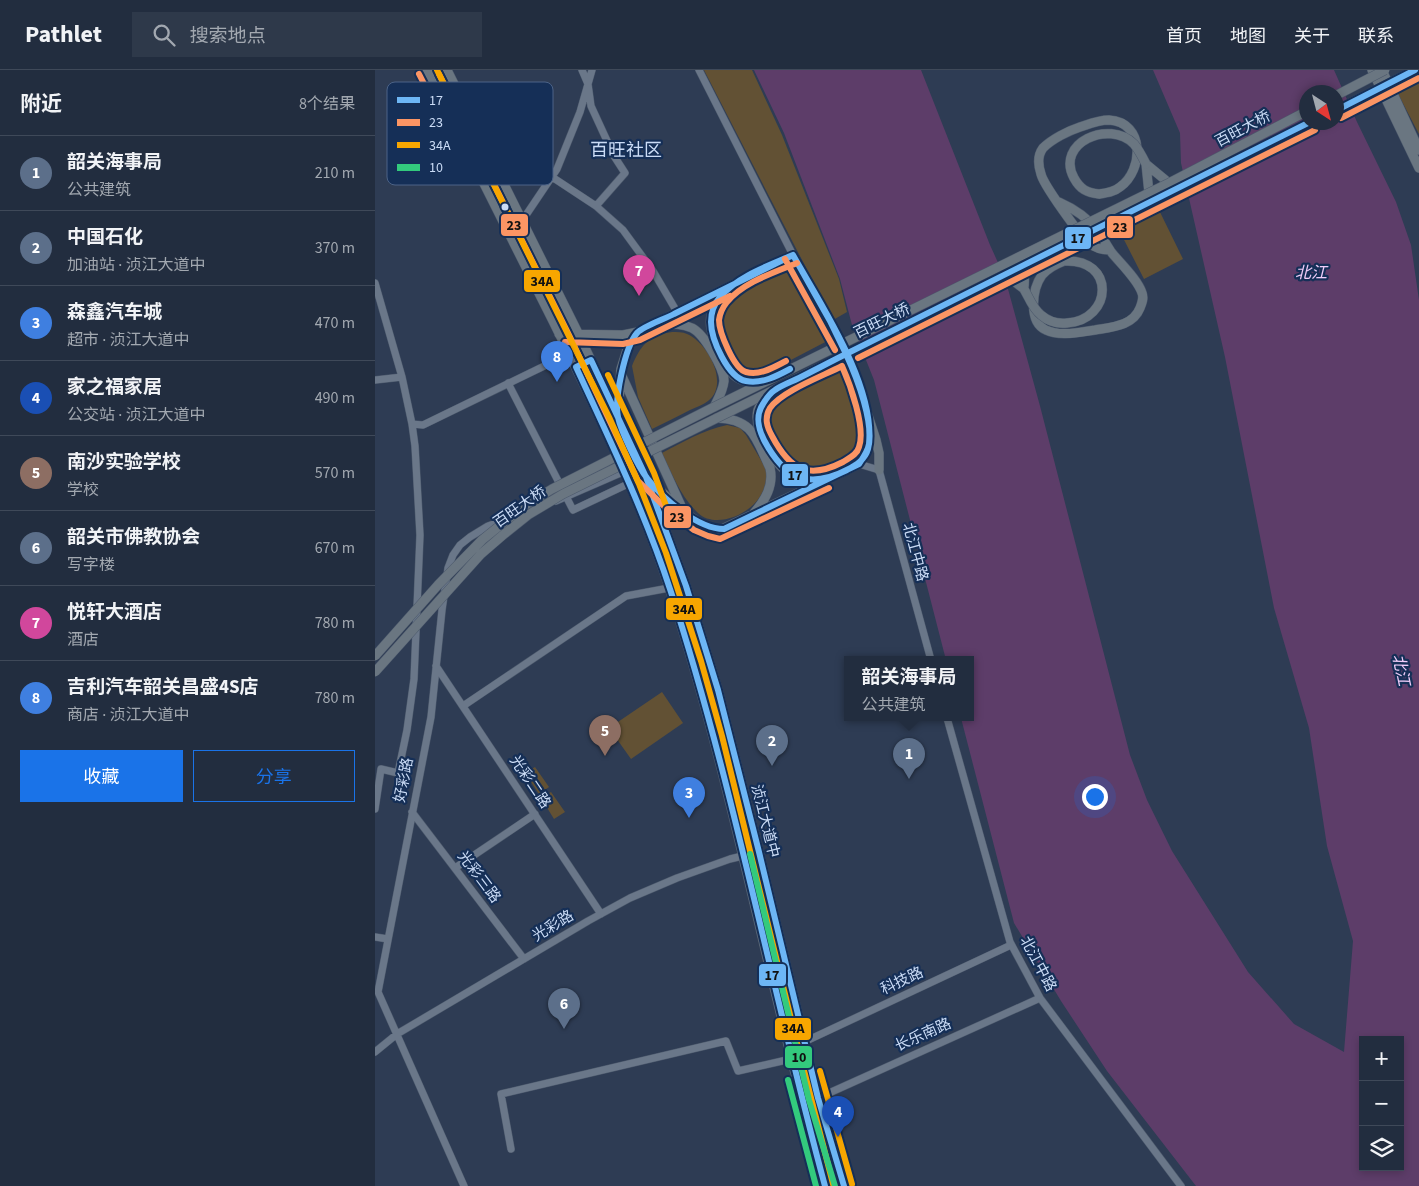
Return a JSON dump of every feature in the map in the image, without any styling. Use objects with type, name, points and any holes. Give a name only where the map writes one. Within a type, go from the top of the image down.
[{"type":"main road","name":"浈江大道中","points":[[427,70],[433,82]]},
{"type":"main road","name":"浈江大道中","points":[[447,70],[453,82]]},
{"type":"main road","points":[[1372,70],[1382,74],[1419,150]]},
{"type":"main road","points":[[1344,106],[1415,70]]},
{"type":"main road","points":[[1344,92],[1382,74]]},
{"type":"main road","points":[[1382,74],[1419,168]]},
{"type":"main road","name":"百旺大桥","points":[[375,656],[439,584],[482,540],[523,506],[552,489],[713,407],[1169,183],[1299,115]]},
{"type":"main road","points":[[1109,250],[1101,250],[1088,242],[1072,224],[1041,176],[1039,160],[1043,149],[1076,128],[1100,121],[1115,121],[1125,125],[1133,133],[1138,146],[1137,161],[1130,178],[1121,187],[1110,193],[1088,193],[1077,184],[1070,168],[1072,154],[1085,140],[1103,133],[1122,136],[1134,144],[1147,164],[1169,183]]},
{"type":"main road","name":"百旺大桥","points":[[375,672],[481,554],[503,534],[563,494],[1025,266],[1299,128]]},
{"type":"main road","points":[[1147,164],[1149,193]]},
{"type":"main road","name":"浈江大道中","points":[[485,185],[576,367],[625,471],[669,588],[702,696],[805,1116],[825,1186]]},
{"type":"main road","name":"浈江大道中","points":[[504,185],[578,333],[646,477],[692,605],[717,690],[759,852],[818,1098],[844,1186]]},
{"type":"main road","points":[[1006,275],[1024,290],[1033,306],[1040,315],[1049,320],[1070,323],[1079,321],[1096,309],[1103,294],[1101,280],[1097,273],[1088,264],[1081,262],[1064,261],[1047,270],[1038,281],[1034,300],[1036,321],[1045,330],[1063,334],[1112,327],[1129,321],[1136,315],[1143,297],[1138,286],[1109,250],[1097,230],[1081,213],[1059,202]]},
{"type":"main road","points":[[506,227],[522,221]]},
{"type":"main road","points":[[559,334],[623,335],[638,332],[793,255],[846,354],[859,385],[876,440],[879,453],[879,470]]},
{"type":"main road","points":[[1024,290],[1025,266]]},
{"type":"main road","points":[[713,407],[723,388],[723,377],[708,337],[711,312],[719,298],[732,285]]},
{"type":"main road","points":[[654,324],[671,324],[691,328],[708,337],[736,378],[750,381],[768,380]]},
{"type":"main road","points":[[618,416],[621,374],[627,350],[638,332]]},
{"type":"main road","points":[[576,367],[591,360]]},
{"type":"main road","points":[[621,374],[683,511]]},
{"type":"main road","points":[[774,390],[759,408],[757,422],[759,432],[776,461],[781,468],[793,475],[810,479],[828,479]]},
{"type":"main road","points":[[646,477],[699,523],[720,530],[859,464],[869,445],[867,413]]},
{"type":"main road","points":[[717,418],[740,422],[753,435],[771,474],[769,491],[753,515]]},
{"type":"street","points":[[582,70],[588,84],[591,106],[614,156],[625,173],[596,206]]},
{"type":"street","points":[[553,175],[580,112],[592,70]]},
{"type":"street","points":[[699,70],[793,255]]},
{"type":"street","points":[[553,178],[596,206],[623,230],[653,271],[677,312]]},
{"type":"street","points":[[522,221],[547,185]]},
{"type":"street","points":[[375,286],[402,377],[412,424],[420,535],[414,679],[407,730],[398,773],[381,769],[375,809]]},
{"type":"street","points":[[412,424],[423,425],[569,354]]},
{"type":"street","points":[[375,380],[402,377]]},
{"type":"street","points":[[508,383],[573,510],[630,483]]},
{"type":"street","points":[[859,464],[879,470]]},
{"type":"street","name":"北江中路","points":[[879,470],[930,656]]},
{"type":"street","name":"好彩路","points":[[464,1186],[378,992],[431,716],[448,568],[453,554],[460,545],[488,526],[567,498],[625,471]]},
{"type":"street","points":[[463,706],[626,596],[669,588]]},
{"type":"street","name":"光彩二路","points":[[436,666],[601,914]]},
{"type":"street","name":"北江中路","points":[[948,721],[1011,945],[1040,998],[1181,1186]]},
{"type":"street","name":"光彩三路","points":[[412,812],[524,959]]},
{"type":"street","points":[[455,868],[535,814]]},
{"type":"street","name":"光彩路","points":[[375,1052],[397,1034],[630,898],[677,878],[730,859],[759,852]]},
{"type":"street","points":[[375,937],[388,939]]},
{"type":"street","name":"科技路","points":[[804,1042],[1011,945]]},
{"type":"street","name":"长乐南路","points":[[818,1098],[1040,998]]},
{"type":"street","points":[[511,1149],[501,1094],[725,1042],[738,1071],[791,1059]]},
{"type":"shaded area","points":[[704,70],[752,70],[782,135],[839,279],[847,312],[833,320]]},
{"type":"shaded area","points":[[1419,81],[1419,134],[1397,92]]},
{"type":"shaded area","points":[[1158,208],[1183,259],[1144,279],[1118,228]]},
{"type":"shaded area","points":[[777,271],[793,274],[804,286],[831,339],[765,374],[755,376],[738,366],[725,347],[719,325],[719,314],[727,298],[739,287],[754,279]]},
{"type":"shaded area","points":[[672,332],[687,334],[702,346],[714,364],[717,385],[714,394],[708,401],[652,429],[638,397],[632,366],[638,353],[646,343],[657,336]]},
{"type":"shaded area","points":[[840,366],[852,390],[865,433],[860,449],[818,474],[796,472],[780,456],[766,425],[772,401]]},
{"type":"shaded area","points":[[727,425],[740,428],[768,472],[763,492],[754,504],[731,518],[713,520],[705,518],[692,507],[677,485],[662,453],[701,433]]},
{"type":"shaded area","points":[[662,692],[683,723],[631,759],[609,728]]},
{"type":"shaded area","points":[[535,767],[549,787],[539,794],[525,773]]},
{"type":"shaded area","points":[[551,792],[565,812],[554,819],[541,798]]},
{"type":"water","name":"北江","points":[[754,70],[921,70],[990,245],[1005,278],[1130,755],[1147,800],[1172,851],[1248,972],[1294,1024],[1344,1052],[1353,941],[1327,846],[1309,728],[1274,608],[1225,357],[1181,163],[1180,133],[1153,70],[1334,70],[1341,85],[1299,85],[1299,130],[1344,130],[1344,93],[1396,202],[1411,245],[1419,300],[1419,1186],[1196,1186],[1107,1071],[1061,1001],[1014,923],[962,721],[974,721],[974,656],[945,656],[874,380],[852,325],[840,279],[784,133]]},
{"type":"transit line","name":"34A","points":[[437,70],[443,82]]},
{"type":"transit line","name":"17","points":[[1344,106],[1415,70]]},
{"type":"transit line","name":"23","points":[[419,74],[423,82]]},
{"type":"transit line","name":"23","points":[[439,74],[443,82]]},
{"type":"transit line","name":"23","points":[[1344,116],[1419,78]]},
{"type":"transit line","name":"17","points":[[846,354],[1299,128]]},
{"type":"transit line","name":"23","points":[[858,358],[1315,130]]},
{"type":"transit line","name":"23","points":[[494,185],[570,337],[638,481],[668,510],[694,530],[720,539],[829,488]]},
{"type":"transit line","name":"34A","points":[[494,185],[609,417],[639,484],[666,553],[701,661],[722,736],[833,1184]]},
{"type":"transit line","name":"17","points":[[793,255],[846,354]]},
{"type":"transit line","name":"17","points":[[793,255],[831,321],[855,371],[864,397],[869,421],[869,444],[859,464],[724,529],[714,528],[692,518],[662,495],[643,473],[635,458],[623,431],[617,409],[621,374],[628,349],[637,333],[644,328],[793,255]]},
{"type":"transit line","name":"17","points":[[790,369],[775,377],[764,380],[752,382],[739,378],[733,373],[722,357],[714,338],[711,322],[712,312],[720,297],[735,283],[754,272],[793,255]]},
{"type":"transit line","name":"23","points":[[785,259],[835,350]]},
{"type":"transit line","name":"23","points":[[786,361],[762,372],[751,373],[741,369],[728,349],[719,320],[726,304],[742,289],[759,279],[797,263]]},
{"type":"transit line","name":"23","points":[[565,342],[623,344],[640,340],[730,296]]},
{"type":"transit line","name":"17","points":[[846,354],[860,388],[867,414],[870,439],[867,453],[857,464],[833,476],[820,479],[798,477],[780,464],[764,440],[758,422],[759,413],[768,396],[773,391],[846,354]]},
{"type":"transit line","name":"17","points":[[825,1186],[805,1112],[733,812],[693,663],[650,533],[576,367],[591,360],[646,477],[686,586],[718,690],[818,1098],[844,1186]]},
{"type":"transit line","name":"23","points":[[842,366],[859,418],[861,439],[858,450],[850,458],[831,467],[810,471],[801,468],[793,464],[779,448],[769,429],[767,422],[768,412],[776,402],[803,384],[842,366]]},
{"type":"transit line","name":"34A","points":[[608,375],[654,473],[672,522]]},
{"type":"transit line","name":"10","points":[[750,854],[809,1100],[835,1186]]},
{"type":"transit line","name":"34A","points":[[820,1071],[852,1184]]},
{"type":"transit line","name":"10","points":[[788,1080],[816,1186]]},
{"type":"place","name":"悦轩大酒店","points":[[639,296]]},
{"type":"place","name":"吉利汽车韶关昌盛4S店","points":[[557,382]]},
{"type":"place","name":"南沙实验学校","points":[[605,756]]},
{"type":"place","name":"中国石化","points":[[772,766]]},
{"type":"place","name":"韶关海事局","points":[[909,779]]},
{"type":"place","name":"森鑫汽车城","points":[[689,818]]},
{"type":"place","name":"韶关市佛教协会","points":[[564,1029]]},
{"type":"place","name":"家之福家居","points":[[838,1137]]},
{"type":"district","name":"百旺社区","points":[[626,150]]}]
